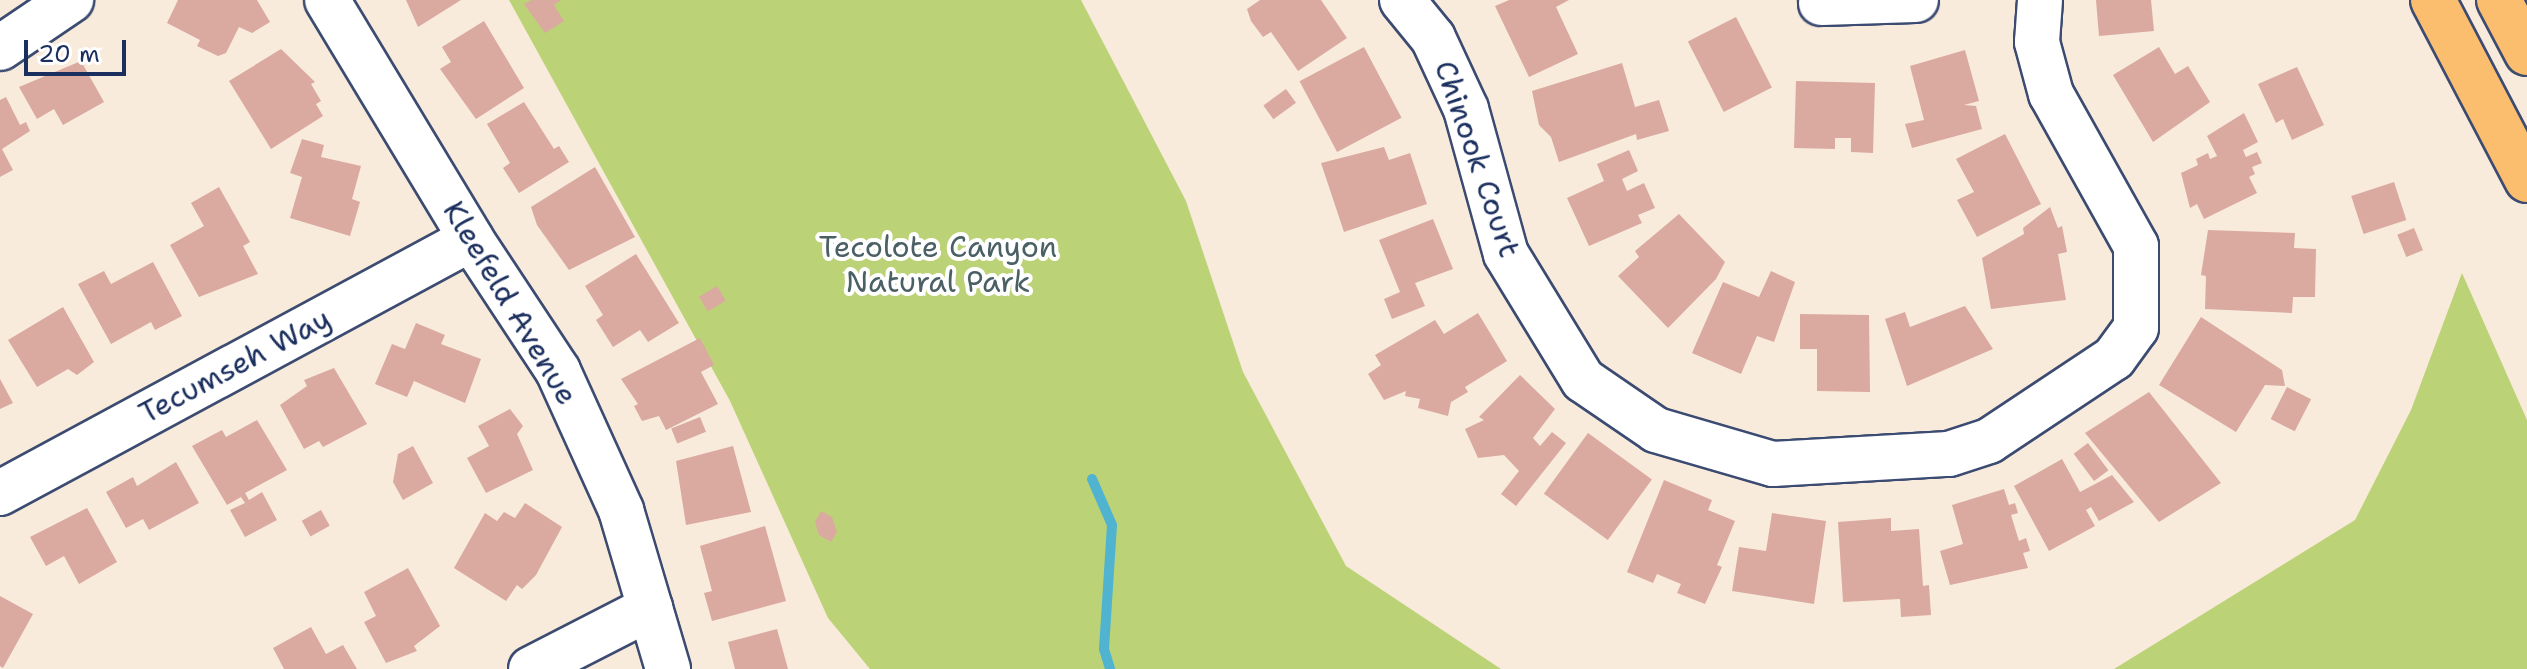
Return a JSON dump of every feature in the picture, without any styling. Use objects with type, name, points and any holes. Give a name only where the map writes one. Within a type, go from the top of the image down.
[{"type":"main road","points":[[2433,0],[2527,180]]},
{"type":"main road","points":[[2499,0],[2527,53]]},
{"type":"street","points":[[0,48],[71,0]]},
{"type":"street","name":"Kleefeld Avenue","points":[[327,0],[471,239],[558,371],[621,510],[668,669]]},
{"type":"street","points":[[1821,3],[1916,0]]},
{"type":"street","name":"Chinook Court","points":[[1404,2],[1433,38],[1466,109],[1506,254],[1583,380],[1656,430],[1773,464],[1949,454],[1989,441],[2114,358],[2136,328],[2139,297],[2136,246],[2051,94],[2037,42],[2040,0]]},
{"type":"street","name":"Tecumseh Way","points":[[0,493],[471,239]]},
{"type":"street","points":[[531,669],[650,608]]},
{"type":"green space","name":"Tecolote Canyon Natural Park","points":[[509,0],[1081,0],[1186,201],[1243,372],[1346,566],[1501,669],[870,669],[828,618],[730,401]]},
{"type":"green space","points":[[2462,273],[2527,420],[2527,669],[2114,669],[2355,520],[2411,410]]},
{"type":"building","points":[[178,0],[257,0],[270,22],[252,33],[239,27],[226,53],[218,56],[197,46],[200,40],[167,23]]},
{"type":"building","points":[[406,0],[461,0],[418,27]]},
{"type":"building","points":[[532,0],[561,0],[554,5],[564,21],[545,33],[524,4]]},
{"type":"building","points":[[1260,0],[1321,0],[1347,38],[1298,71],[1271,32],[1263,37],[1251,21],[1247,9]]},
{"type":"building","points":[[1509,0],[1569,0],[1556,7],[1578,54],[1529,77],[1495,6]]},
{"type":"building","points":[[2096,0],[2151,0],[2154,31],[2099,36]]},
{"type":"building","points":[[1736,17],[1772,87],[1724,112],[1688,42]]},
{"type":"building","points":[[484,21],[524,88],[476,119],[440,69],[451,62],[442,47]]},
{"type":"building","points":[[1364,47],[1402,118],[1337,152],[1300,81]]},
{"type":"building","points":[[2159,47],[2175,74],[2188,66],[2210,102],[2153,142],[2113,75]]},
{"type":"building","points":[[281,49],[315,82],[311,84],[321,101],[316,104],[323,116],[271,149],[229,81]]},
{"type":"building","points":[[1965,50],[1979,101],[1964,105],[1976,106],[1982,129],[1912,148],[1905,124],[1924,120],[1910,66]]},
{"type":"building","points":[[81,61],[104,102],[63,125],[54,109],[37,119],[19,87]]},
{"type":"building","points":[[1622,63],[1635,107],[1659,100],[1669,131],[1637,140],[1636,134],[1559,162],[1551,137],[1539,125],[1532,91]]},
{"type":"building","points":[[2297,67],[2324,125],[2292,140],[2283,119],[2276,123],[2258,84]]},
{"type":"building","points":[[1796,81],[1875,83],[1873,153],[1851,152],[1851,138],[1835,138],[1835,149],[1794,148]]},
{"type":"building","points":[[1286,89],[1296,103],[1273,119],[1263,105]]},
{"type":"building","points":[[6,97],[20,125],[26,122],[30,131],[2,149],[13,170],[0,177],[0,100]]},
{"type":"building","points":[[524,102],[554,149],[559,146],[569,162],[519,193],[503,168],[510,163],[487,124]]},
{"type":"building","points":[[2244,113],[2258,142],[2243,150],[2246,157],[2257,152],[2262,163],[2252,167],[2255,174],[2249,177],[2257,193],[2204,219],[2197,204],[2190,208],[2181,173],[2198,165],[2196,159],[2208,153],[2210,159],[2217,156],[2207,136]]},
{"type":"building","points":[[2005,134],[2041,204],[1977,237],[1957,200],[1974,192],[1956,159]]},
{"type":"building","points":[[302,139],[324,145],[321,157],[361,166],[352,199],[360,202],[350,236],[290,218],[302,177],[290,173]]},
{"type":"building","points":[[1384,147],[1389,160],[1410,153],[1427,204],[1344,232],[1321,163]]},
{"type":"building","points":[[1629,150],[1638,171],[1622,179],[1627,191],[1644,183],[1655,208],[1638,215],[1642,223],[1589,246],[1567,198],[1604,181],[1597,164]]},
{"type":"building","points":[[595,167],[635,237],[569,270],[537,225],[531,207]]},
{"type":"building","points":[[2394,182],[2406,220],[2364,234],[2351,196]]},
{"type":"building","points":[[219,187],[250,242],[243,246],[258,274],[199,297],[170,245],[204,226],[191,203]]},
{"type":"building","points":[[2050,207],[2058,228],[2062,226],[2067,252],[2058,254],[2066,300],[1991,309],[1982,258],[2024,234],[2023,228]]},
{"type":"building","points":[[1679,214],[1725,262],[1716,279],[1668,328],[1618,276],[1639,257],[1635,251]]},
{"type":"building","points":[[1433,219],[1453,269],[1415,283],[1425,306],[1392,319],[1384,299],[1400,292],[1379,240]]},
{"type":"building","points":[[2414,228],[2423,250],[2406,257],[2397,235]]},
{"type":"building","points":[[2208,230],[2295,233],[2294,248],[2316,249],[2315,297],[2293,297],[2292,313],[2205,309],[2206,276],[2201,275]]},
{"type":"building","points":[[636,254],[679,323],[648,342],[640,330],[613,347],[596,320],[603,315],[585,286]]},
{"type":"building","points":[[153,262],[182,316],[155,330],[151,322],[111,344],[78,284],[104,271],[111,284]]},
{"type":"building","points":[[1771,271],[1795,282],[1774,342],[1757,336],[1741,374],[1692,353],[1723,282],[1759,297]]},
{"type":"building","points":[[717,286],[726,301],[708,311],[699,297]]},
{"type":"building","points":[[1965,306],[1993,349],[1907,386],[1885,319],[1905,312],[1910,327]]},
{"type":"building","points":[[63,307],[94,362],[77,375],[68,369],[37,387],[8,340]]},
{"type":"building","points":[[1478,313],[1507,361],[1465,387],[1468,392],[1451,402],[1448,416],[1418,408],[1420,399],[1405,396],[1406,391],[1384,400],[1368,374],[1381,365],[1375,355],[1435,320],[1444,334]]},
{"type":"building","points":[[1800,314],[1869,315],[1870,392],[1817,391],[1817,349],[1800,349]]},
{"type":"building","points":[[2201,317],[2282,370],[2285,386],[2265,385],[2236,432],[2159,385]]},
{"type":"building","points":[[416,323],[445,335],[441,344],[481,359],[465,403],[414,381],[407,397],[375,384],[392,344],[405,349]]},
{"type":"building","points":[[700,338],[714,365],[701,372],[718,404],[666,430],[659,416],[642,421],[634,406],[638,404],[621,379]]},
{"type":"building","points":[[334,368],[367,424],[323,447],[319,441],[304,449],[280,405],[307,386],[304,380]]},
{"type":"building","points":[[1520,375],[1555,409],[1533,438],[1540,446],[1552,432],[1566,443],[1516,506],[1501,494],[1519,471],[1504,455],[1478,458],[1465,429],[1484,420],[1479,417]]},
{"type":"building","points":[[0,379],[13,403],[0,409]]},
{"type":"building","points":[[2287,387],[2311,399],[2295,431],[2271,419]]},
{"type":"building","points":[[2149,392],[2221,483],[2159,522],[2085,433]]},
{"type":"building","points":[[510,409],[523,426],[517,434],[533,470],[486,493],[467,458],[489,446],[478,426]]},
{"type":"building","points":[[700,417],[706,432],[677,443],[671,429]]},
{"type":"building","points":[[257,420],[287,470],[245,493],[249,500],[262,492],[277,520],[245,537],[230,510],[245,503],[241,497],[227,505],[192,446],[222,430],[226,437]]},
{"type":"building","points":[[1588,433],[1652,479],[1608,540],[1544,494]]},
{"type":"building","points":[[2088,443],[2108,470],[2094,481],[2074,454]]},
{"type":"building","points":[[413,446],[433,483],[403,500],[393,482],[398,454]]},
{"type":"building","points":[[733,446],[751,512],[686,525],[676,461]]},
{"type":"building","points":[[2062,459],[2080,492],[2112,475],[2134,502],[2099,521],[2091,507],[2086,510],[2095,526],[2049,551],[2014,486]]},
{"type":"building","points":[[176,462],[199,503],[149,530],[143,519],[126,528],[106,492],[133,477],[137,486]]},
{"type":"building","points":[[1664,480],[1712,500],[1708,510],[1735,521],[1717,565],[1722,567],[1705,604],[1677,593],[1681,584],[1657,574],[1653,583],[1627,572]]},
{"type":"building","points":[[2004,489],[2009,505],[2015,503],[2018,513],[2011,515],[2019,541],[2026,538],[2030,551],[2023,553],[2028,568],[1950,585],[1940,551],[1963,544],[1952,505]]},
{"type":"building","points":[[525,503],[562,527],[536,575],[522,589],[517,585],[506,601],[454,568],[485,513],[497,521],[504,512],[515,518]]},
{"type":"building","points":[[87,508],[117,562],[79,584],[64,556],[46,566],[30,537]]},
{"type":"building","points":[[321,510],[330,526],[310,536],[302,521]]},
{"type":"building","points":[[821,511],[832,517],[837,532],[831,542],[819,535],[815,522]]},
{"type":"building","points":[[1772,513],[1826,521],[1814,604],[1732,591],[1739,547],[1766,551]]},
{"type":"building","points":[[1891,518],[1891,531],[1919,529],[1923,586],[1929,585],[1931,615],[1901,617],[1900,599],[1843,602],[1838,522]]},
{"type":"building","points":[[765,526],[786,601],[712,621],[704,593],[712,591],[700,546]]},
{"type":"building","points":[[408,568],[440,626],[414,646],[417,651],[386,663],[364,622],[376,616],[364,592]]},
{"type":"building","points":[[0,596],[33,614],[3,668],[0,666]]},
{"type":"building","points":[[311,627],[326,654],[343,645],[357,669],[284,669],[273,648]]},
{"type":"building","points":[[777,629],[788,669],[735,669],[728,642]]},
{"type":"waterway","points":[[1092,479],[1112,525],[1104,649],[1110,669]]}]
